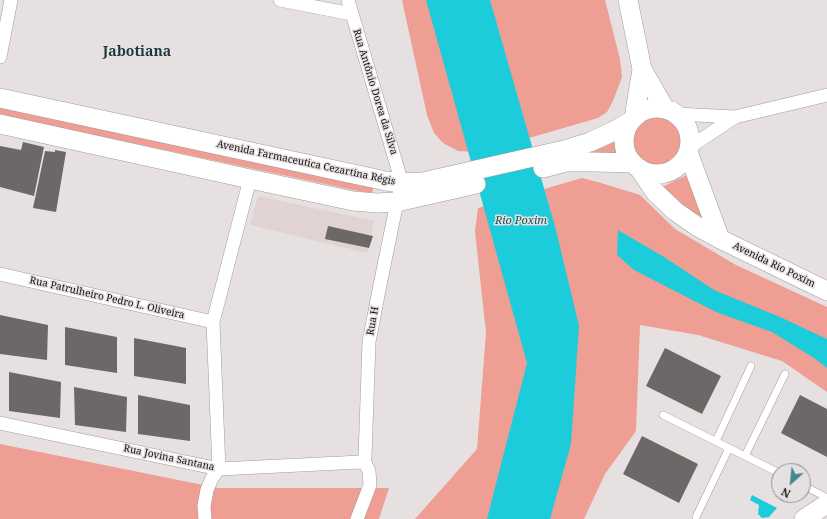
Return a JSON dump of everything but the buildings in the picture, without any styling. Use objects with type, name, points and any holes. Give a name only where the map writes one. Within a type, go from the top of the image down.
[{"type":"street","points":[[0,57],[11,0]]},
{"type":"street","points":[[280,0],[352,14]]},
{"type":"street","name":"Rua Antônio Dorea da Silva","points":[[348,0],[402,183]]},
{"type":"street","points":[[565,156],[594,162],[636,166],[648,172],[658,174],[668,172],[676,168],[684,161],[689,149],[690,138],[687,128],[682,120],[670,112],[642,69],[628,0]]},
{"type":"street","points":[[636,166],[628,156],[624,138],[633,119],[642,69]]},
{"type":"street","points":[[633,119],[643,112],[654,108],[670,112],[735,118],[827,95]]},
{"type":"street","name":"Avenida Farmaceutica Cezartina Régis","points":[[0,98],[386,181],[402,183],[454,182]]},
{"type":"street","points":[[689,149],[735,118]]},
{"type":"street","name":"Avenida Farmaceutica Cezartina Régis","points":[[0,124],[353,201],[377,203],[397,202],[454,182],[565,156],[616,130],[633,119]]},
{"type":"street","name":"Avenida Rio Poxim","points":[[689,149],[720,239]]},
{"type":"street","name":"Avenida Rio Poxim","points":[[636,166],[655,192],[675,211],[698,227],[827,291]]},
{"type":"street","points":[[204,519],[204,506],[207,490],[212,478],[219,469],[213,322],[250,179]]},
{"type":"street","name":"Rua H","points":[[364,460],[370,342],[380,285],[402,183]]},
{"type":"street","name":"Rua Patrulheiro Pedro L. Oliveira","points":[[0,274],[213,322]]},
{"type":"street","name":"Rua Jovina Santana","points":[[0,423],[219,469],[361,462],[364,460]]},
{"type":"street","points":[[357,519],[370,485],[369,471],[364,460]]},
{"type":"street","points":[[804,519],[827,504]]},
{"type":"lane","points":[[716,441],[751,366]]},
{"type":"lane","points":[[746,456],[785,374]]},
{"type":"lane","points":[[663,414],[771,469]]},
{"type":"lane","points":[[696,517],[729,448]]},
{"type":"lane","points":[[811,489],[827,498]]},
{"type":"shaded area","points":[[402,0],[605,0],[620,59],[622,77],[613,101],[607,112],[598,118],[477,152],[458,151],[443,143],[434,133],[427,115]]},
{"type":"shaded area","points":[[0,104],[374,184],[372,194],[0,115]]},
{"type":"shaded area","points":[[657,113],[672,118],[680,126],[685,141],[680,156],[672,164],[657,169],[642,164],[634,156],[629,141],[634,126],[642,118]]},
{"type":"shaded area","points":[[621,139],[625,162],[580,157]]},
{"type":"shaded area","points":[[689,174],[711,225],[697,223],[662,187]]},
{"type":"shaded area","points":[[582,178],[640,195],[675,229],[736,265],[827,307],[827,392],[782,361],[698,335],[640,325],[636,431],[605,474],[584,519],[415,519],[477,449],[486,333],[475,231],[478,208]]},
{"type":"shaded area","points":[[258,196],[374,221],[367,253],[250,225]]},
{"type":"shaded area","points":[[0,444],[218,488],[389,488],[379,519],[0,519]]},
{"type":"water","name":"Rio Poxim","points":[[426,0],[490,0],[556,230],[579,326],[571,444],[550,519],[487,519],[527,363]]},
{"type":"water","points":[[618,230],[664,257],[714,290],[780,317],[827,339],[827,368],[814,358],[772,332],[716,312],[634,270],[617,255]]},
{"type":"water","points":[[752,495],[777,508],[769,517],[762,518],[758,514],[759,505],[750,500]]},
{"type":"district","name":"Jabotiana","points":[[137,52]]}]
